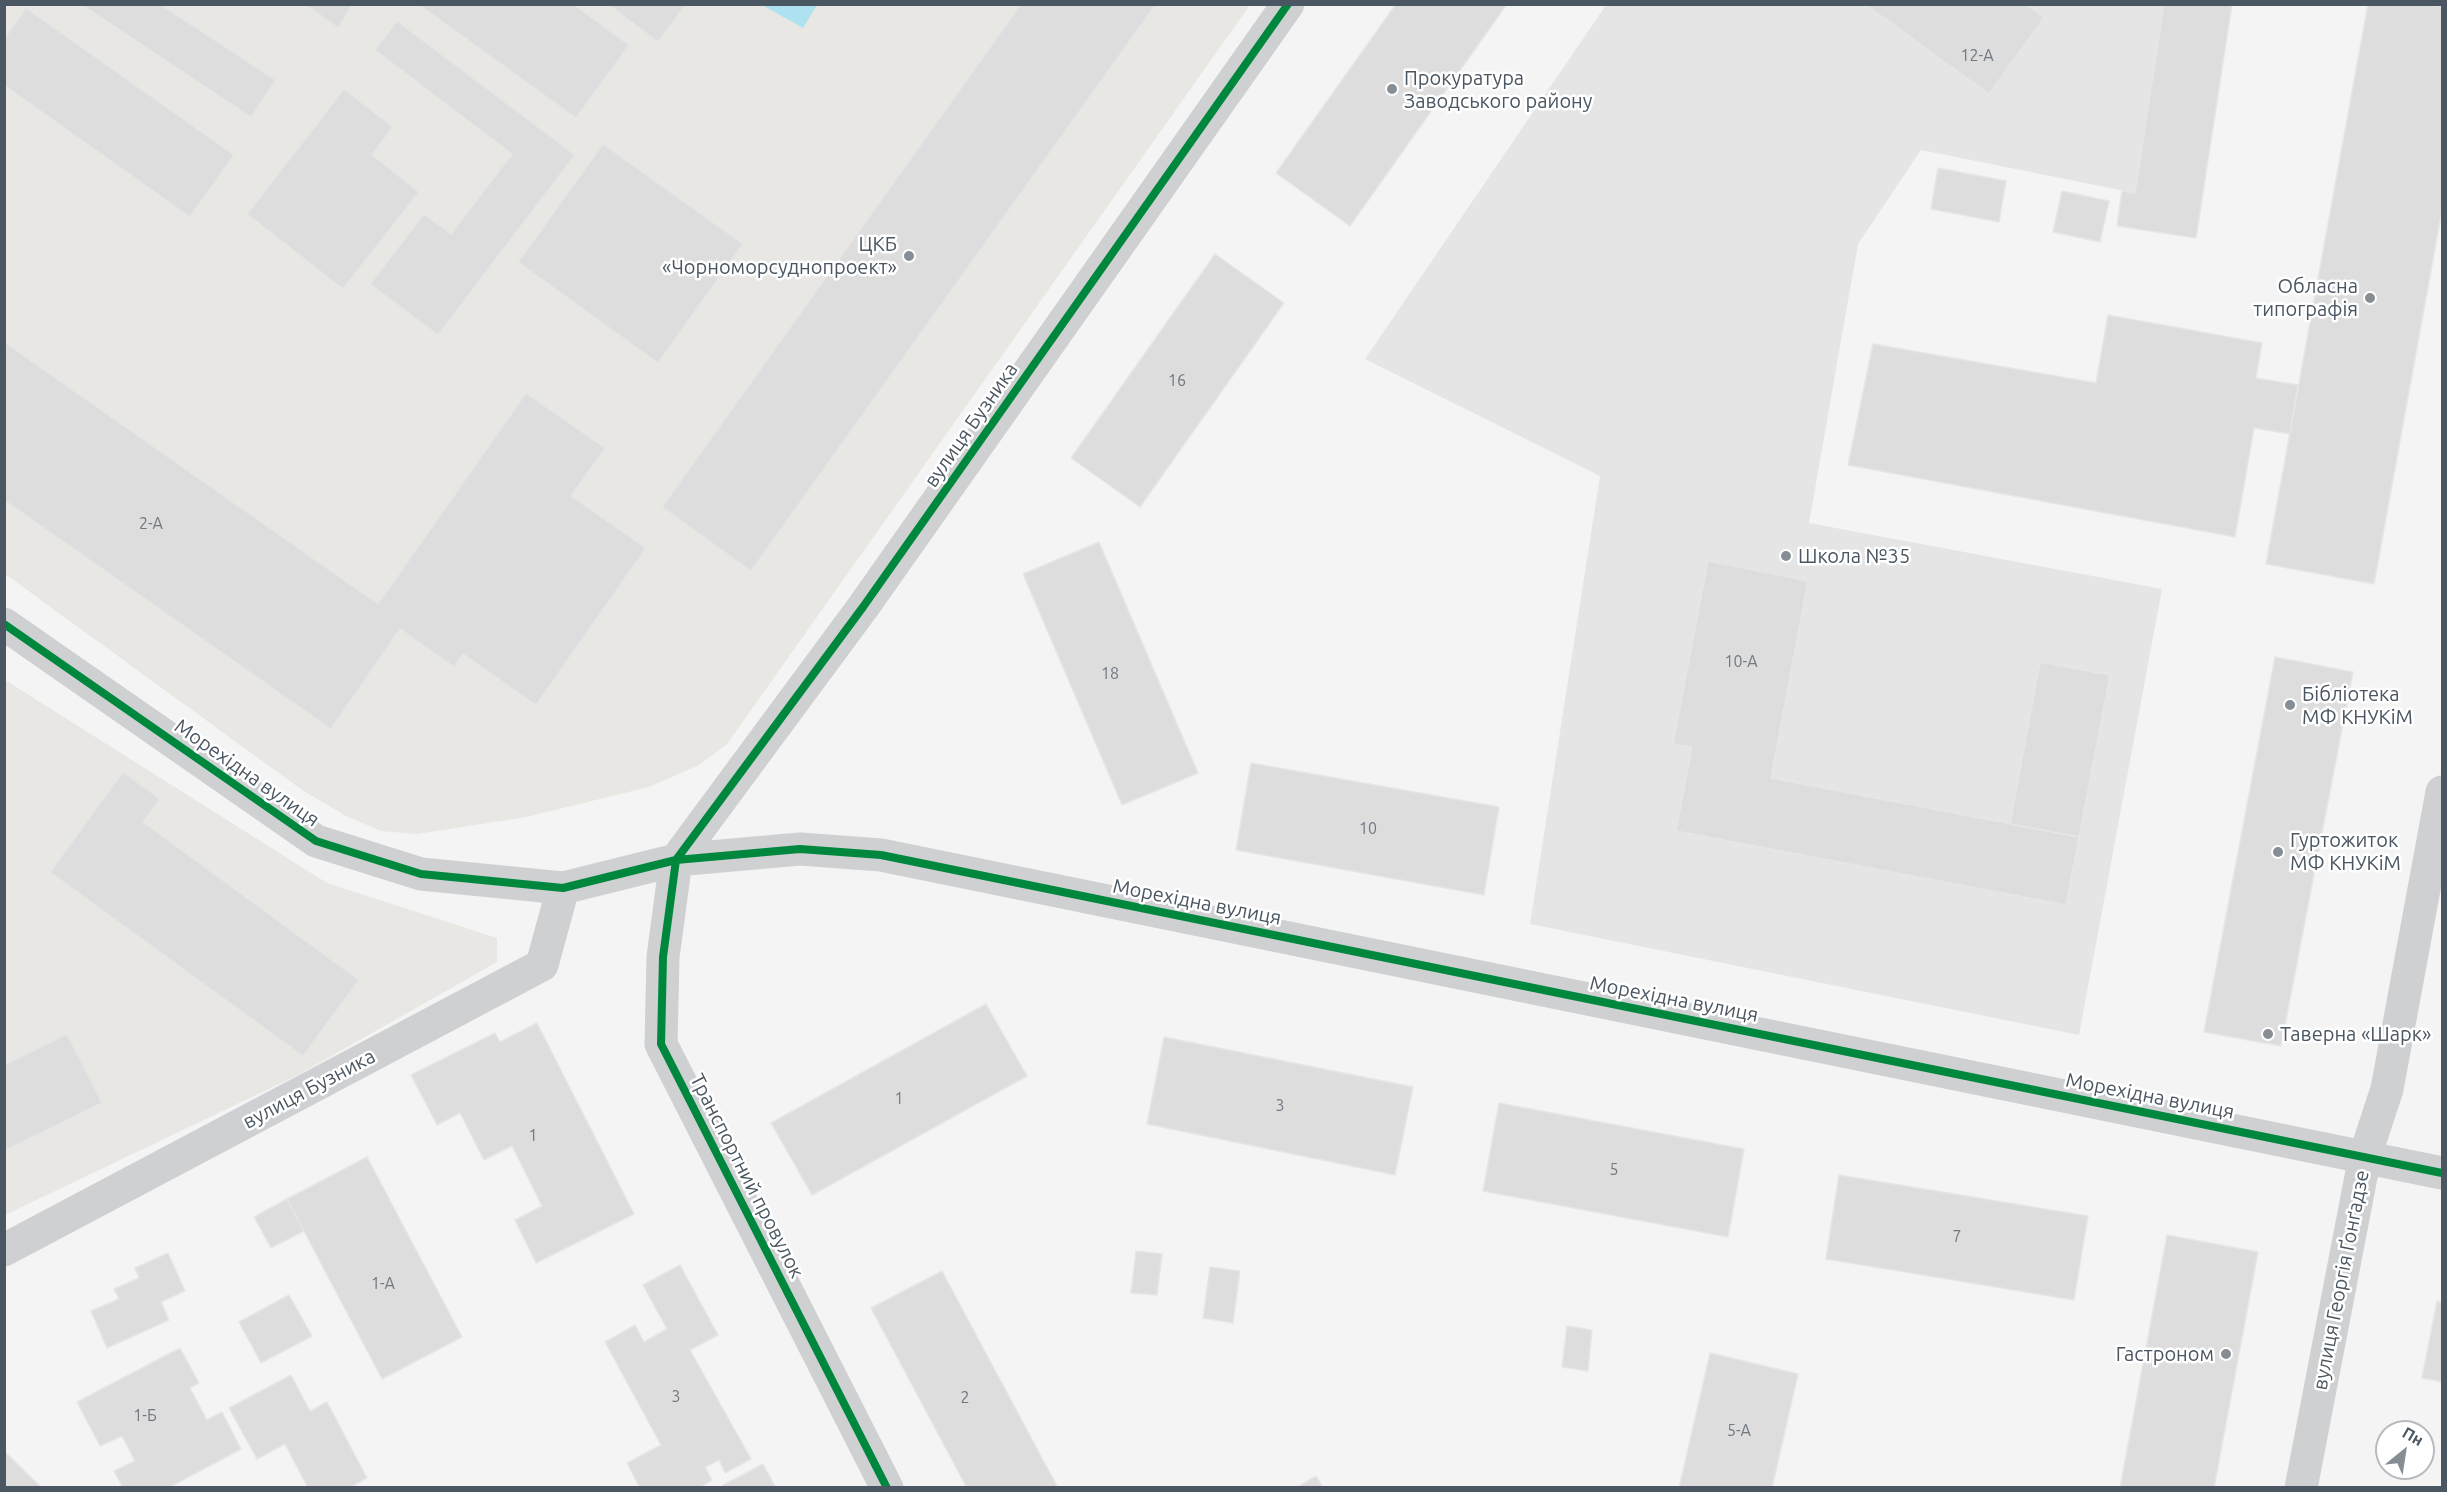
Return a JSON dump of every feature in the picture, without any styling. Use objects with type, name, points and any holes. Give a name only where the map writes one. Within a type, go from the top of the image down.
[{"type":"street","name":"вулиця Бузника","points":[[676,860],[863,607],[1288,4]]},
{"type":"street","name":"Морехідна вулиця","points":[[4,624],[316,841],[421,874],[563,888],[676,860],[800,849],[881,855],[2442,1173]]},
{"type":"street","name":"вулиця Георгія Ґонґадзе","points":[[2301,1488],[2365,1156],[2387,1089],[2442,792]]},
{"type":"street","name":"Транспортний провулок","points":[[676,860],[663,957],[661,1044],[887,1488]]},
{"type":"street","name":"вулиця Бузника","points":[[4,1250],[542,965],[563,888]]},
{"type":"shaded area","points":[[5,5],[1250,5],[727,744],[699,765],[649,787],[526,817],[417,834],[381,831],[346,816],[302,790],[5,574]]},
{"type":"shaded area","name":"Школа №35","points":[[1606,5],[2164,5],[2135,193],[1921,150],[1858,244],[1809,523],[2162,589],[2079,1035],[1530,924],[1600,476],[1365,359]]},
{"type":"shaded area","points":[[5,680],[327,883],[497,938],[497,962],[298,1075],[5,1215]]},
{"type":"water","points":[[817,4],[803,28],[762,5]]},
{"type":"building","points":[[81,4],[160,4],[276,80],[251,117]]},
{"type":"building","points":[[305,4],[353,4],[338,28]]},
{"type":"building","points":[[418,4],[573,4],[629,45],[576,118]]},
{"type":"building","points":[[608,4],[686,4],[658,42]]},
{"type":"building","name":"ЦКБ «Чорноморсуднопроект»","points":[[1021,4],[1156,4],[751,571],[662,507]]},
{"type":"building","name":"Прокуратура Заводського району","points":[[1396,4],[1507,4],[1350,226],[1276,173]]},
{"type":"building","points":[[1865,4],[2026,4],[2044,18],[1989,94]]},
{"type":"building","points":[[2164,4],[2232,4],[2196,238],[2117,226],[2122,191],[2135,193]]},
{"type":"building","name":"Обласна типографія","points":[[2368,4],[2442,6],[2442,210],[2374,584],[2266,564]]},
{"type":"building","points":[[26,8],[234,155],[190,217],[4,85],[4,39]]},
{"type":"building","points":[[397,21],[575,155],[438,335],[370,284],[424,214],[451,234],[512,154],[375,50]]},
{"type":"building","points":[[344,89],[393,127],[372,155],[419,192],[343,289],[247,214]]},
{"type":"building","points":[[603,144],[743,244],[658,363],[518,262]]},
{"type":"building","points":[[1938,168],[2006,181],[1999,222],[1931,209]]},
{"type":"building","points":[[2062,191],[2109,201],[2100,242],[2053,232]]},
{"type":"building","points":[[1215,254],[1284,303],[1140,507],[1071,458]]},
{"type":"building","points":[[2108,315],[2262,343],[2256,378],[2298,385],[2290,434],[2254,428],[2235,537],[1848,465],[1873,344],[2096,383]]},
{"type":"building","points":[[4,342],[378,604],[526,393],[605,448],[571,496],[646,548],[536,705],[463,654],[454,667],[400,629],[331,729],[4,500]]},
{"type":"building","points":[[1099,542],[1198,773],[1122,805],[1023,574]]},
{"type":"building","points":[[1708,561],[1808,581],[1771,778],[2079,837],[2066,905],[1676,831],[1692,747],[1673,744]]},
{"type":"building","name":"Гуртожиток МФ КНУКіМ","points":[[2275,657],[2353,672],[2281,1046],[2204,1032]]},
{"type":"building","points":[[2040,662],[2110,675],[2079,837],[2010,824]]},
{"type":"building","points":[[1251,763],[1499,807],[1484,895],[1236,850]]},
{"type":"building","points":[[123,772],[160,799],[143,822],[359,980],[303,1056],[50,872]]},
{"type":"building","points":[[986,1004],[1027,1076],[812,1195],[771,1123]]},
{"type":"building","points":[[537,1023],[634,1214],[536,1263],[515,1220],[542,1206],[512,1146],[484,1160],[460,1113],[437,1125],[411,1075],[495,1033],[500,1042]]},
{"type":"building","points":[[67,1034],[102,1103],[4,1151],[4,1065]]},
{"type":"building","points":[[1164,1037],[1413,1087],[1395,1175],[1147,1124]]},
{"type":"building","points":[[1499,1103],[1744,1149],[1728,1237],[1483,1191]]},
{"type":"building","points":[[367,1157],[462,1337],[382,1379],[287,1199]]},
{"type":"building","points":[[1839,1175],[2088,1216],[2074,1300],[1826,1259]]},
{"type":"building","points":[[287,1199],[304,1231],[271,1248],[254,1217]]},
{"type":"building","points":[[2167,1235],[2258,1252],[2214,1488],[2120,1488]]},
{"type":"building","points":[[1136,1251],[1162,1254],[1157,1295],[1131,1293]]},
{"type":"building","points":[[168,1253],[185,1291],[161,1302],[169,1320],[107,1348],[91,1311],[119,1299],[114,1289],[139,1278],[135,1268]]},
{"type":"building","points":[[680,1265],[718,1335],[690,1350],[751,1459],[725,1473],[719,1460],[705,1467],[712,1480],[699,1488],[640,1488],[627,1463],[661,1445],[605,1342],[635,1325],[644,1342],[667,1329],[643,1285]]},
{"type":"building","points":[[1210,1267],[1240,1271],[1233,1323],[1203,1318]]},
{"type":"building","points":[[942,1271],[1058,1488],[967,1488],[871,1308]]},
{"type":"building","points":[[289,1295],[312,1336],[261,1363],[239,1322]]},
{"type":"building","points":[[2437,1301],[2442,1303],[2442,1382],[2422,1378]]},
{"type":"building","points":[[1567,1326],[1592,1330],[1588,1371],[1562,1367]]},
{"type":"building","points":[[180,1348],[199,1383],[190,1388],[207,1420],[222,1412],[241,1449],[168,1488],[123,1488],[114,1471],[135,1461],[122,1436],[100,1446],[77,1402]]},
{"type":"building","points":[[1710,1353],[1798,1374],[1772,1488],[1679,1488]]},
{"type":"building","points":[[291,1375],[310,1411],[327,1402],[367,1478],[349,1488],[308,1488],[285,1444],[257,1459],[229,1408]]},
{"type":"building","points":[[4,1451],[42,1488],[4,1488]]},
{"type":"building","points":[[763,1464],[776,1488],[725,1488],[723,1485]]},
{"type":"building","points":[[1316,1476],[1323,1488],[1296,1488]]},
{"type":"cycle path","points":[[887,1488],[661,1044],[663,957],[676,860],[863,607],[1288,4]]},
{"type":"cycle path","points":[[4,624],[316,841],[421,874],[563,888],[676,860],[800,849],[881,855],[2442,1173]]},
{"type":"place","name":"Прокуратура Заводського району","points":[[1392,89]]},
{"type":"place","name":"ЦКБ «Чорноморсуднопроект»","points":[[909,256]]},
{"type":"place","name":"Обласна типографія","points":[[2370,298]]},
{"type":"place","name":"Школа №35","points":[[1786,556]]},
{"type":"place","name":"Бібліотека МФ КНУКіМ","points":[[2290,705]]},
{"type":"place","name":"Гуртожиток МФ КНУКіМ","points":[[2278,852]]},
{"type":"place","name":"Таверна «Шарк»","points":[[2268,1034]]},
{"type":"place","name":"Гастроном","points":[[2226,1354]]}]
